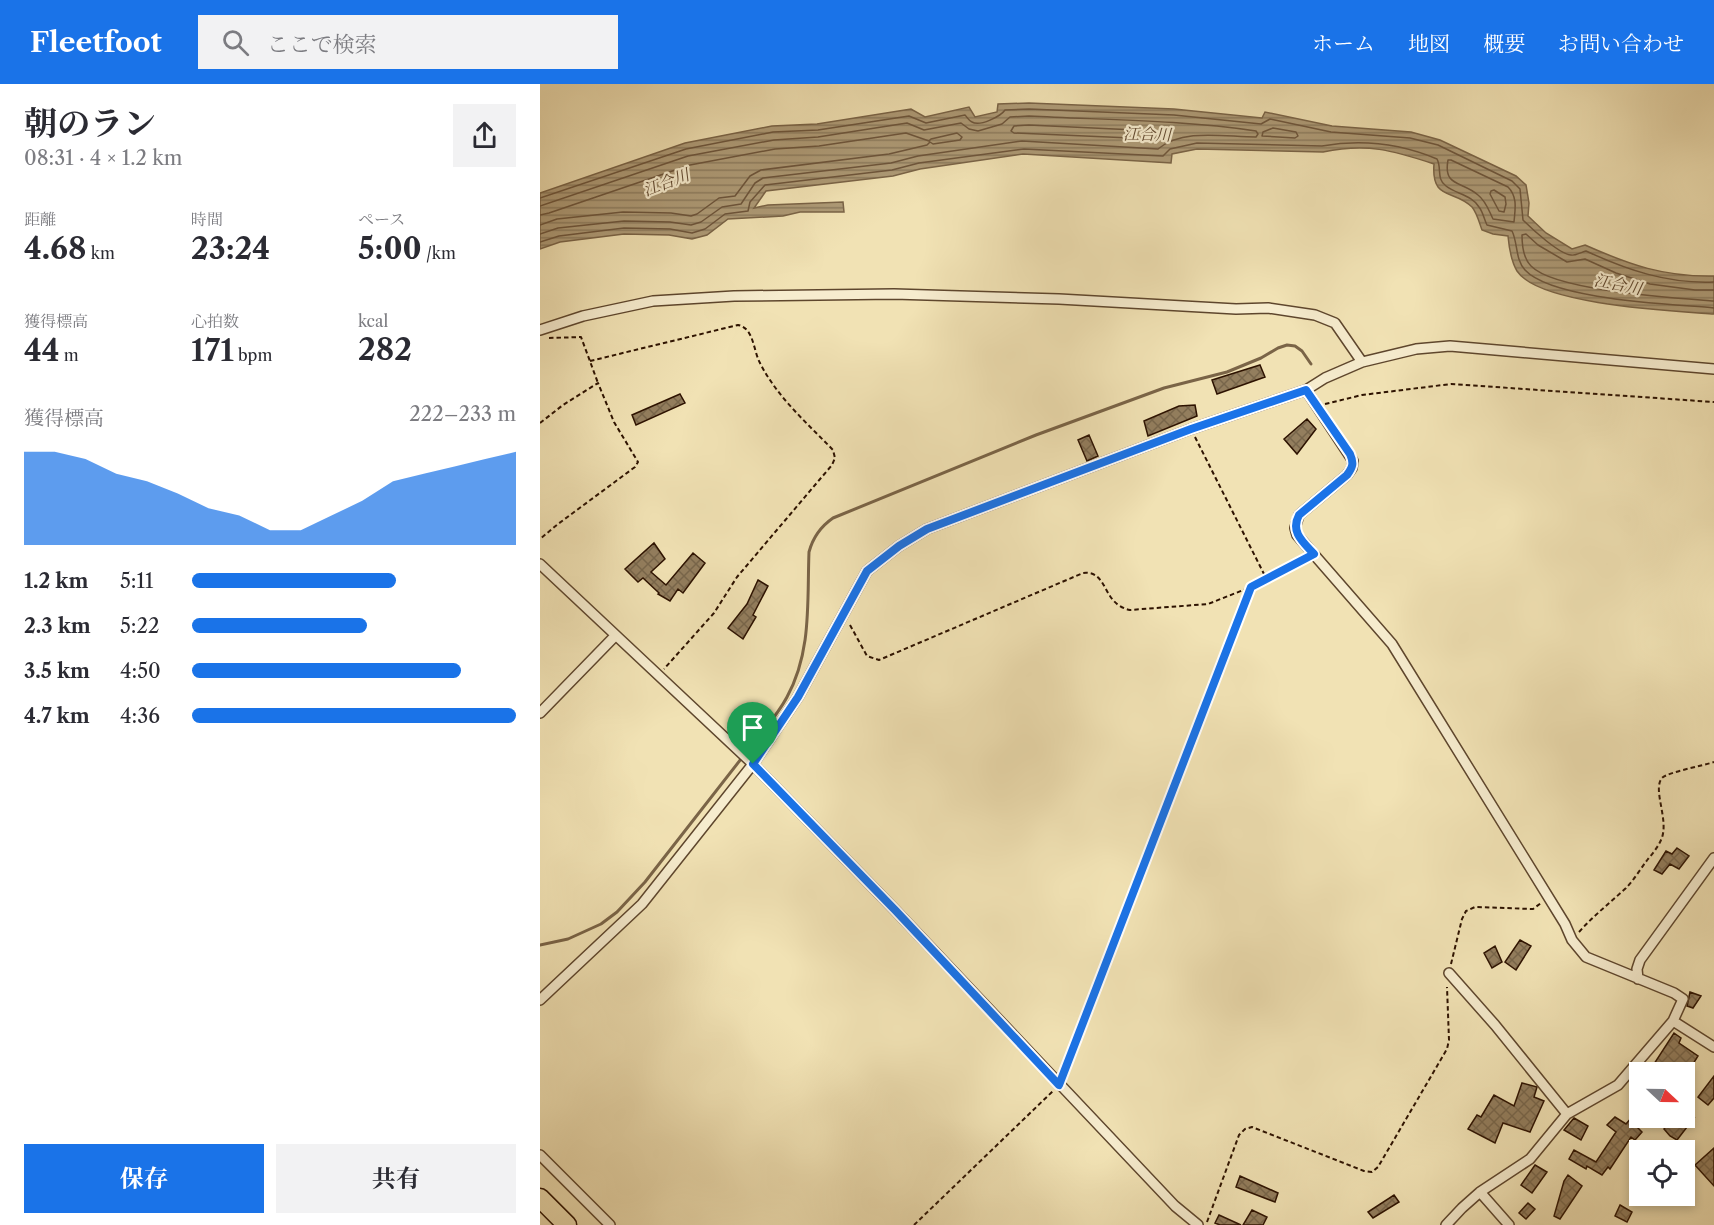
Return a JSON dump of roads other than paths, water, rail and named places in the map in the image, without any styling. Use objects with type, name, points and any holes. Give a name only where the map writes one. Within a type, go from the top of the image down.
[{"type":"highway","points":[[540,1198],[567,1225]]},
{"type":"street","points":[[540,330],[583,316],[653,301],[734,296],[894,294],[1047,299],[1236,309],[1268,308],[1315,315],[1335,323],[1362,362]]},
{"type":"street","points":[[540,1000],[642,904],[753,764],[798,697],[867,571],[899,546],[927,529],[1191,429],[1306,390],[1362,362],[1416,349],[1450,346],[1714,369]]},
{"type":"street","points":[[1306,390],[1353,461],[1352,468],[1347,475],[1299,515],[1296,522],[1297,535],[1392,644],[1565,924],[1572,940],[1586,957],[1674,993],[1683,999],[1673,1021],[1618,1085],[1567,1114],[1530,1159],[1480,1192],[1446,1225]]},
{"type":"street","points":[[540,564],[753,764],[896,911],[1175,1206],[1198,1225]]},
{"type":"street","points":[[540,713],[615,636]]},
{"type":"street","points":[[1638,978],[1637,969],[1640,960],[1714,858]]},
{"type":"street","points":[[1449,973],[1495,1025],[1567,1114]]},
{"type":"street","points":[[1673,1021],[1714,1047]]},
{"type":"street","points":[[540,1155],[610,1225]]},
{"type":"street","points":[[1480,1192],[1509,1225]]},
{"type":"water","name":"江合川","points":[[1029,103],[1174,109],[1262,118],[1265,112],[1332,126],[1411,132],[1440,140],[1516,176],[1526,185],[1529,203],[1528,216],[1546,233],[1572,249],[1585,245],[1617,258],[1663,272],[1714,276],[1714,314],[1640,308],[1578,299],[1551,292],[1530,282],[1515,267],[1508,236],[1482,230],[1472,207],[1445,193],[1436,184],[1434,164],[1405,155],[1366,148],[1323,152],[1197,149],[1172,154],[1171,163],[1023,154],[920,169],[893,176],[766,191],[754,208],[768,205],[843,202],[844,212],[800,212],[783,216],[728,219],[707,235],[692,239],[669,235],[624,234],[560,242],[540,249],[540,193],[685,143],[772,126],[817,124],[911,109],[925,117],[969,107],[975,117],[997,112],[998,104]]},
{"type":"waterway","points":[[749,749],[779,711],[795,680],[801,662],[807,626],[809,552],[818,533],[833,518],[1036,435],[1164,388],[1227,372],[1287,345],[1295,346],[1302,351],[1311,364]]},
{"type":"waterway","points":[[540,945],[568,939],[601,924],[617,912],[645,882],[741,759]]}]
